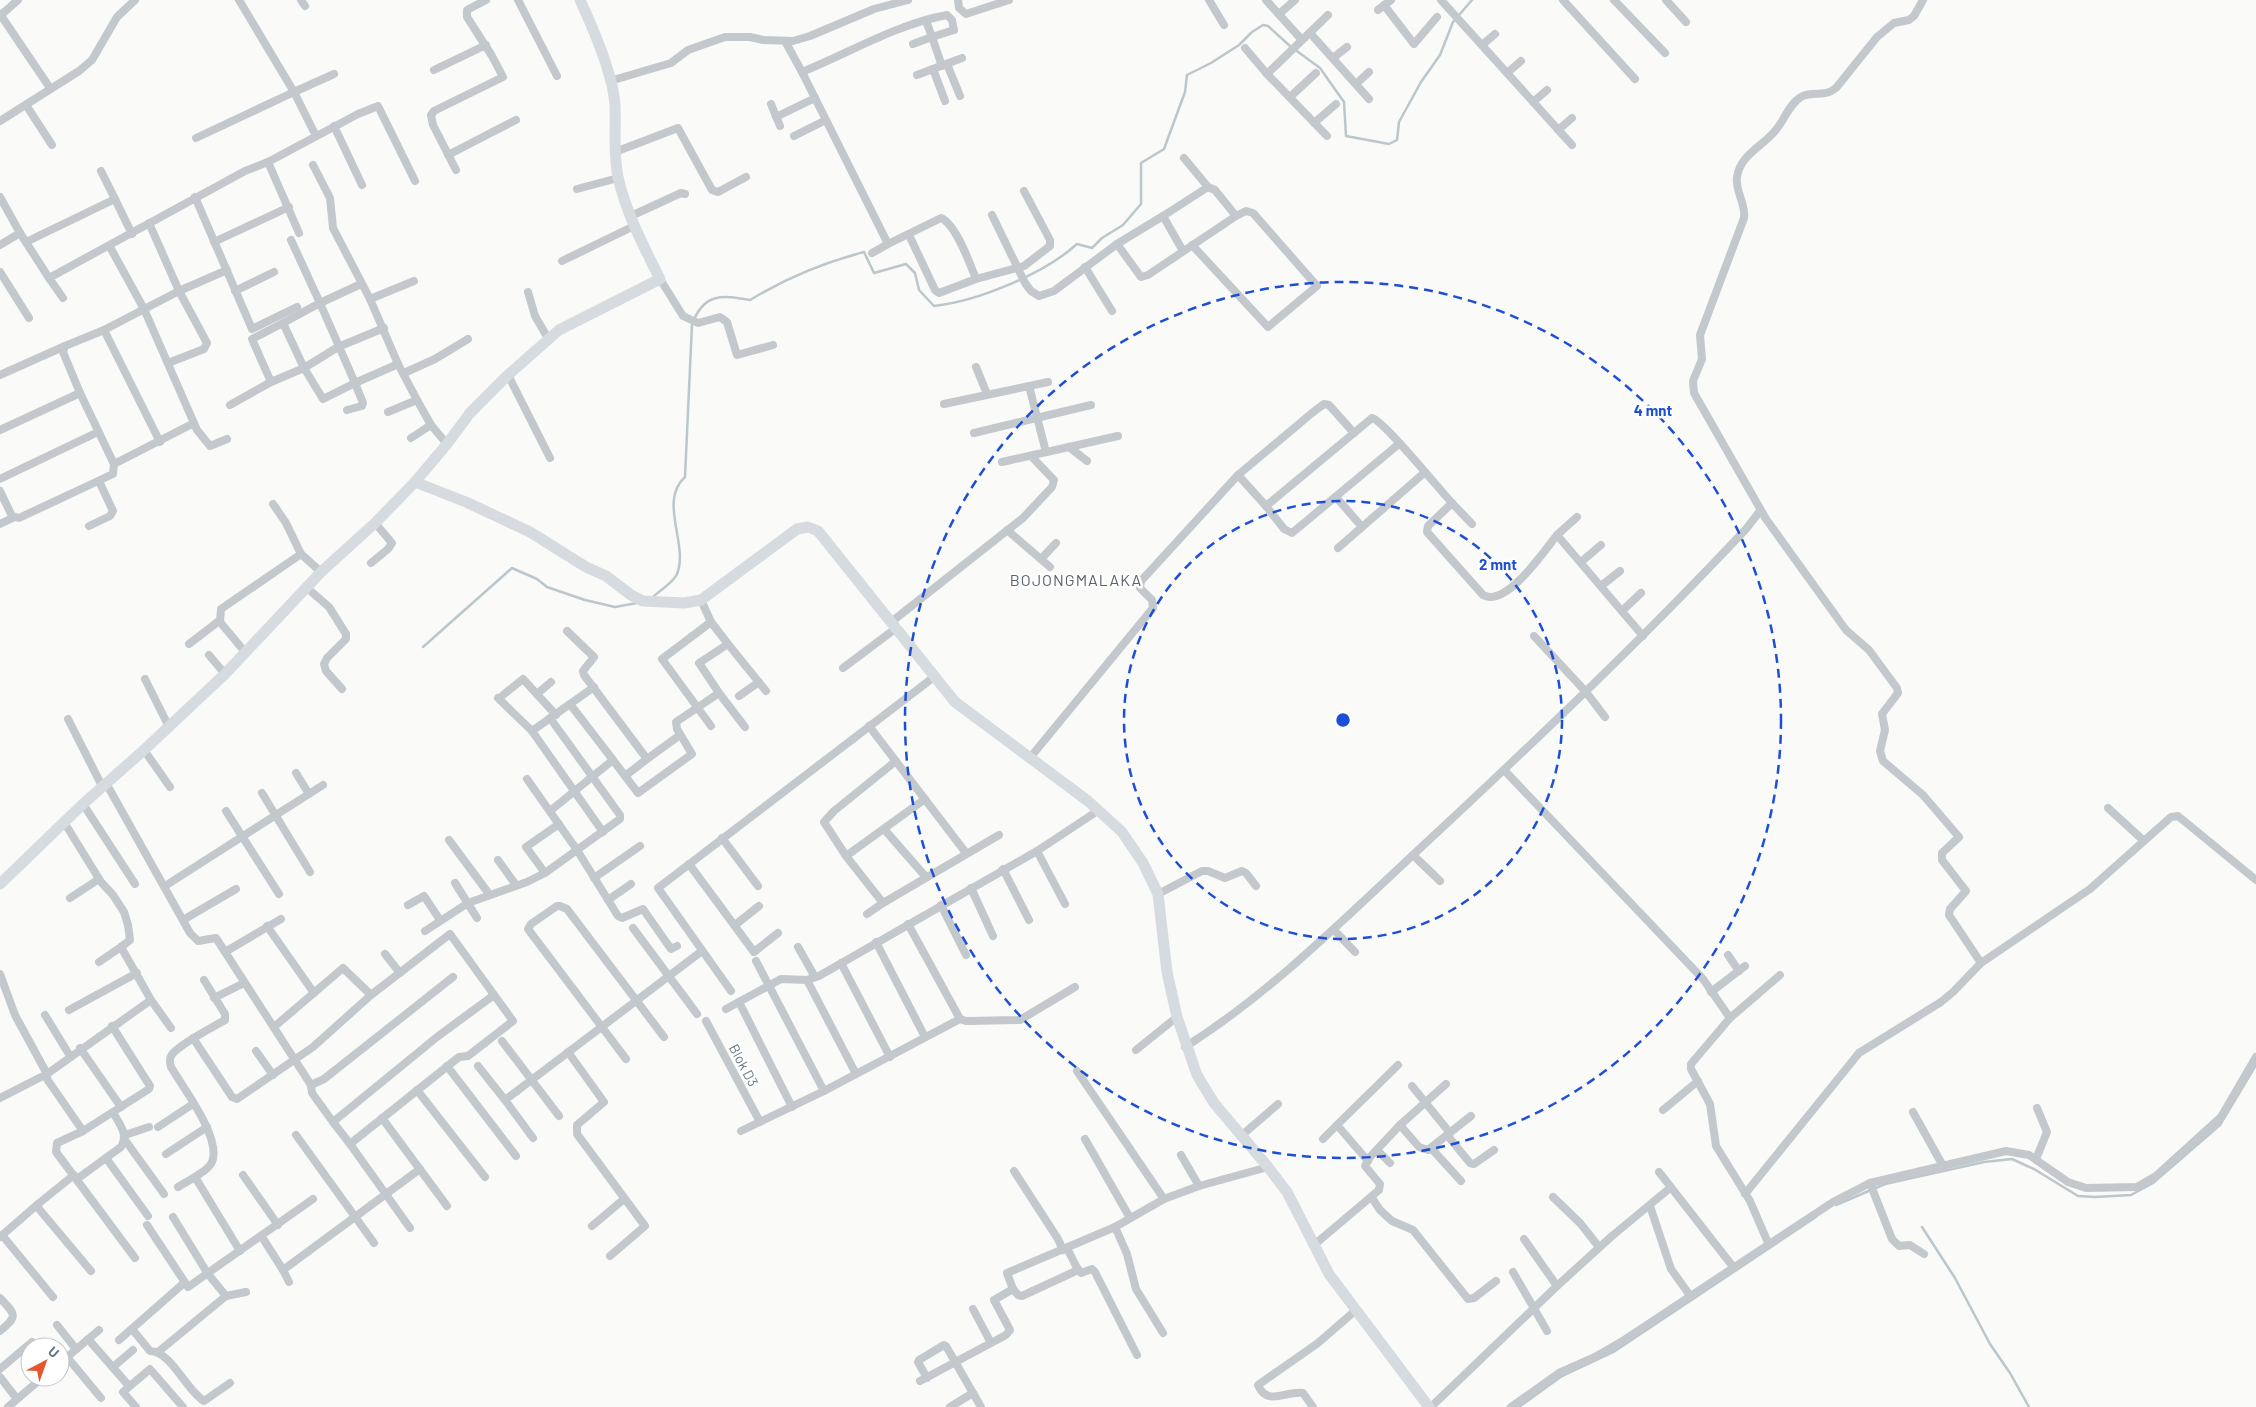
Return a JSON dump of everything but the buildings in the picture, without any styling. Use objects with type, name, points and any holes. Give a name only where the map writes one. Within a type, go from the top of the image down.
[{"type":"street","points":[[18,0],[0,14],[50,88]]},
{"type":"street","points":[[0,121],[92,60],[117,17],[135,0]]},
{"type":"street","points":[[239,0],[294,92],[316,136]]},
{"type":"street","points":[[456,170],[433,125],[431,115],[434,110],[502,77],[486,45],[466,13],[467,10],[486,0]]},
{"type":"street","points":[[518,0],[557,76]]},
{"type":"street","points":[[580,0],[596,33],[615,104],[615,152],[618,178],[633,221],[660,280],[683,316],[698,323],[720,317],[724,318],[727,322],[736,354],[739,356],[773,345]]},
{"type":"street","points":[[871,0],[874,9]]},
{"type":"street","points":[[610,81],[671,63],[688,50],[725,37],[750,37],[785,41],[810,36],[874,9],[908,0]]},
{"type":"street","points":[[958,0],[959,8],[966,14],[1004,1]]},
{"type":"street","points":[[1209,0],[1224,25]]},
{"type":"street","points":[[1266,0],[1302,40]]},
{"type":"street","points":[[1279,14],[1295,0]]},
{"type":"street","points":[[1392,0],[1381,8],[1414,44],[1437,17]]},
{"type":"street","points":[[1441,0],[1572,145]]},
{"type":"street","points":[[1563,0],[1635,79]]},
{"type":"street","points":[[1614,0],[1665,53]]},
{"type":"street","points":[[1666,0],[1686,22]]},
{"type":"street","points":[[1923,0],[1914,16],[1909,20],[1894,23],[1877,37],[1830,94],[1806,95],[1797,100],[1777,130],[1744,160],[1739,168],[1738,191],[1744,206],[1744,218],[1700,335],[1702,359],[1693,386],[1694,393],[1760,512],[1839,621],[1850,635],[1869,650],[1897,688],[1898,693],[1882,714],[1885,728],[1880,754],[1883,760],[1923,795],[1959,837],[1942,853],[1942,860],[1966,891],[1950,909],[1949,915],[1981,963]]},
{"type":"street","points":[[802,72],[891,32],[947,15],[952,20],[954,30],[912,44]]},
{"type":"street","points":[[1267,74],[1328,15]]},
{"type":"street","points":[[926,20],[960,96]]},
{"type":"street","points":[[1310,33],[1369,98]]},
{"type":"street","points":[[1482,46],[1495,34]]},
{"type":"street","points":[[785,41],[888,244]]},
{"type":"street","points":[[434,70],[486,45]]},
{"type":"street","points":[[1333,58],[1347,47]]},
{"type":"street","points":[[1245,48],[1267,74],[1327,136]]},
{"type":"street","points":[[917,75],[962,58]]},
{"type":"street","points":[[1507,73],[1520,61]]},
{"type":"street","points":[[933,69],[945,101]]},
{"type":"street","points":[[1356,84],[1368,72]]},
{"type":"street","points":[[1290,97],[1316,73]]},
{"type":"street","points":[[196,138],[334,74]]},
{"type":"street","points":[[1533,102],[1547,90]]},
{"type":"street","points":[[776,116],[815,98]]},
{"type":"street","points":[[771,104],[780,126]]},
{"type":"street","points":[[1314,123],[1336,104]]},
{"type":"street","points":[[26,105],[52,145]]},
{"type":"street","points":[[50,278],[110,247],[149,223],[245,171],[268,162],[334,126],[378,106],[414,181]]},
{"type":"street","points":[[1558,130],[1572,118]]},
{"type":"street","points":[[448,155],[516,120]]},
{"type":"street","points":[[794,136],[826,120]]},
{"type":"street","points":[[334,126],[362,185]]},
{"type":"street","points":[[615,152],[678,128],[712,190],[718,192],[746,177]]},
{"type":"street","points":[[1184,158],[1208,187],[1215,190],[1236,216]]},
{"type":"street","points":[[268,162],[300,232]]},
{"type":"street","points":[[314,165],[330,198],[333,228],[384,328],[398,364],[416,400],[431,425],[447,444]]},
{"type":"street","points":[[101,171],[132,234]]},
{"type":"street","points":[[578,190],[618,178]]},
{"type":"street","points":[[992,215],[1018,271],[1031,291],[1039,296],[1054,291],[1117,244],[1208,187]]},
{"type":"street","points":[[909,234],[928,278],[938,293],[976,279],[1018,271],[1050,246],[1050,240],[1024,191]]},
{"type":"street","points":[[562,260],[681,194],[685,194]]},
{"type":"street","points":[[0,197],[20,233],[63,298]]},
{"type":"street","points":[[195,198],[252,329],[297,307]]},
{"type":"street","points":[[26,242],[115,200]]},
{"type":"street","points":[[214,242],[289,207]]},
{"type":"street","points":[[1117,244],[1141,277],[1148,275],[1183,251],[1192,245],[1236,216],[1246,211],[1253,213],[1317,286],[1268,328],[1192,245]]},
{"type":"street","points":[[1163,216],[1183,251]]},
{"type":"street","points":[[872,253],[938,219],[945,220],[956,236],[976,279]]},
{"type":"street","points":[[149,223],[179,291],[207,343],[204,349],[168,363]]},
{"type":"street","points":[[0,245],[20,233]]},
{"type":"street","points":[[291,240],[364,403],[362,406],[347,410]]},
{"type":"street","points":[[110,247],[144,309],[194,423],[210,446],[227,439]]},
{"type":"street","points":[[1085,268],[1112,311]]},
{"type":"street","points":[[0,374],[104,330],[179,291],[227,270]]},
{"type":"street","points":[[0,272],[29,318]]},
{"type":"street","points":[[235,291],[274,272]]},
{"type":"street","points":[[0,884],[83,804],[225,674],[306,587],[375,523],[415,482],[470,413],[508,375],[559,330],[660,280]]},
{"type":"street","points":[[370,299],[414,281]]},
{"type":"street","points":[[271,382],[252,339],[320,303],[361,284]]},
{"type":"street","points":[[528,292],[535,316],[549,340]]},
{"type":"street","points":[[283,323],[304,368],[323,399],[398,364]]},
{"type":"street","points":[[230,405],[271,382],[304,368],[338,347],[384,328]]},
{"type":"street","points":[[104,330],[160,442]]},
{"type":"street","points":[[404,373],[435,359],[468,339]]},
{"type":"street","points":[[0,524],[113,474],[114,464],[80,393],[63,352],[65,346]]},
{"type":"street","points":[[976,367],[987,394]]},
{"type":"street","points":[[508,375],[550,458]]},
{"type":"street","points":[[944,404],[1048,382]]},
{"type":"street","points":[[1029,386],[1046,452]]},
{"type":"street","points":[[0,430],[80,393]]},
{"type":"street","points":[[388,412],[416,400]]},
{"type":"street","points":[[1026,756],[1153,608],[1152,600],[1140,588],[1142,581],[1238,474],[1324,404],[1329,405],[1354,432]]},
{"type":"street","points":[[974,433],[1091,406]]},
{"type":"street","points":[[1266,506],[1372,418],[1377,419],[1400,443],[1424,473],[1472,524]]},
{"type":"street","points":[[114,464],[194,423]]},
{"type":"street","points":[[411,438],[431,425]]},
{"type":"street","points":[[0,479],[98,432]]},
{"type":"street","points":[[1002,462],[1118,436]]},
{"type":"street","points":[[1238,474],[1284,529],[1292,533],[1400,443]]},
{"type":"street","points":[[1070,447],[1088,460]]},
{"type":"street","points":[[842,668],[1029,512],[1052,487],[1054,480],[1031,456]]},
{"type":"street","points":[[1338,548],[1424,473]]},
{"type":"street","points":[[89,526],[110,516],[113,512],[99,481]]},
{"type":"street","points":[[415,482],[466,502],[530,532],[586,567],[606,576],[631,595],[643,601],[684,603],[701,600],[798,530],[808,527],[822,534],[955,702],[1099,810],[1122,832],[1143,863],[1158,894],[1166,962],[1177,1017],[1196,1075],[1214,1103],[1268,1167],[1295,1206],[1329,1274],[1430,1407],[1557,1286],[1670,1188]]},
{"type":"street","points":[[0,491],[12,516],[15,517]]},
{"type":"street","points":[[1336,497],[1362,527]]},
{"type":"street","points":[[1452,503],[1428,526],[1427,532],[1488,598],[1495,597],[1513,586],[1557,535],[1577,517]]},
{"type":"street","points":[[273,504],[286,523],[301,554],[321,572]]},
{"type":"street","points":[[1186,1047],[1234,1014],[1334,930],[1586,692],[1740,536],[1760,512]]},
{"type":"street","points":[[371,563],[388,549],[392,543],[375,523]]},
{"type":"street","points":[[1007,530],[1050,567]]},
{"type":"street","points":[[1557,535],[1643,636]]},
{"type":"street","points":[[1041,559],[1056,543]]},
{"type":"street","points":[[1581,562],[1601,545]]},
{"type":"street","points":[[189,644],[219,621],[222,608],[301,554]]},
{"type":"street","points":[[1601,586],[1620,570]]},
{"type":"street","points":[[306,587],[329,607],[346,634],[346,639],[327,658],[324,664],[326,671],[342,689]]},
{"type":"street","points":[[1622,610],[1641,593]]},
{"type":"street","points":[[701,600],[711,622],[766,690]]},
{"type":"street","points":[[219,621],[245,652]]},
{"type":"street","points":[[711,622],[662,659],[711,726]]},
{"type":"street","points":[[566,630],[594,657],[583,673],[647,759]]},
{"type":"street","points":[[1534,636],[1586,692],[1605,717]]},
{"type":"street","points":[[728,644],[699,663],[744,727]]},
{"type":"street","points":[[209,655],[225,674]]},
{"type":"street","points":[[731,991],[658,890],[722,838],[934,677]]},
{"type":"street","points":[[145,679],[168,725]]},
{"type":"street","points":[[425,931],[468,903],[527,882],[544,873],[577,850],[602,832],[620,819],[620,815],[553,717],[537,694],[523,679],[500,697],[532,731],[602,832]]},
{"type":"street","points":[[537,694],[550,682]]},
{"type":"street","points":[[739,696],[758,682]]},
{"type":"street","points":[[532,731],[594,687]]},
{"type":"street","points":[[570,704],[638,793],[691,756],[693,753],[680,735],[676,722],[720,693]]},
{"type":"street","points":[[68,719],[104,785],[165,886],[190,933],[198,941],[214,937],[311,1085],[312,1093],[410,1228]]},
{"type":"street","points":[[869,726],[966,853]]},
{"type":"street","points":[[625,776],[680,735]]},
{"type":"street","points":[[144,750],[170,787]]},
{"type":"street","points":[[550,812],[613,760]]},
{"type":"street","points":[[883,903],[846,856],[825,824],[825,820],[896,761]]},
{"type":"street","points":[[1504,770],[1703,979],[1730,1018]]},
{"type":"street","points":[[296,773],[309,794]]},
{"type":"street","points":[[527,779],[577,850],[618,916],[622,918],[643,908],[670,949]]},
{"type":"street","points":[[165,886],[323,785]]},
{"type":"street","points":[[262,793],[310,872]]},
{"type":"street","points":[[846,856],[926,799]]},
{"type":"street","points":[[83,804],[136,884]]},
{"type":"street","points":[[2108,808],[2144,841]]},
{"type":"street","points":[[726,1009],[781,979],[811,978],[841,963],[1037,851],[1099,810]]},
{"type":"street","points":[[226,811],[279,894]]},
{"type":"street","points":[[1745,1194],[1859,1053],[1941,1002],[1981,963],[2090,889],[2171,817],[2178,816],[2256,880]]},
{"type":"street","points":[[64,822],[99,879],[124,912],[128,925],[130,940],[99,962]]},
{"type":"street","points":[[544,873],[526,847],[559,824]]},
{"type":"street","points":[[884,829],[925,876]]},
{"type":"street","points":[[867,914],[925,876],[1000,835]]},
{"type":"street","points":[[722,838],[758,886]]},
{"type":"street","points":[[449,840],[489,894]]},
{"type":"street","points":[[594,878],[640,846]]},
{"type":"street","points":[[1037,851],[1064,904]]},
{"type":"street","points":[[1413,855],[1440,881]]},
{"type":"street","points":[[498,860],[516,885]]},
{"type":"street","points":[[689,864],[754,952],[778,933]]},
{"type":"street","points":[[1004,869],[1029,920]]},
{"type":"street","points":[[1158,894],[1202,871],[1208,871],[1225,878],[1242,871],[1246,872],[1256,886]]},
{"type":"street","points":[[70,898],[99,879]]},
{"type":"street","points":[[455,883],[477,918]]},
{"type":"street","points":[[608,900],[631,884]]},
{"type":"street","points":[[971,888],[993,936]]},
{"type":"street","points":[[183,920],[236,889]]},
{"type":"street","points":[[408,905],[424,896],[440,920]]},
{"type":"street","points":[[942,905],[966,955]]},
{"type":"street","points":[[626,1059],[528,929],[531,924],[557,906],[567,909],[664,1037]]},
{"type":"street","points":[[735,925],[759,906]]},
{"type":"street","points":[[225,952],[281,919]]},
{"type":"street","points":[[908,924],[960,1019],[966,1021],[1020,1020],[1075,987]]},
{"type":"street","points":[[267,926],[314,993]]},
{"type":"street","points":[[633,928],[698,1014]]},
{"type":"street","points":[[1334,930],[1354,952]]},
{"type":"street","points":[[194,1038],[234,1098],[273,1075],[312,1047],[371,995],[450,934],[513,1021],[468,1056],[462,1056],[447,1066],[350,1144]]},
{"type":"street","points":[[876,942],[925,1038]]},
{"type":"street","points":[[121,947],[151,1000],[171,1028]]},
{"type":"street","points":[[798,947],[856,1074]]},
{"type":"street","points":[[505,1100],[702,951]]},
{"type":"street","points":[[385,954],[400,973]]},
{"type":"street","points":[[1711,992],[1742,968],[1728,955]]},
{"type":"street","points":[[756,961],[824,1092]]},
{"type":"street","points":[[841,963],[890,1057]]},
{"type":"street","points":[[274,1027],[343,968],[371,995]]},
{"type":"street","points":[[69,1010],[137,973]]},
{"type":"street","points":[[0,974],[15,1015],[47,1074],[47,1079],[83,1131]]},
{"type":"street","points":[[1769,1245],[1763,1228],[1745,1194],[1716,1146],[1710,1104],[1691,1065],[1730,1018],[1780,975]]},
{"type":"street","points":[[311,1085],[324,1079],[453,977]]},
{"type":"street","points":[[178,1187],[207,1169],[213,1160],[213,1144],[207,1127],[171,1068],[169,1059],[172,1053],[225,1020],[225,1014],[204,980]]},
{"type":"street","points":[[214,998],[244,983]]},
{"type":"street","points":[[333,1122],[438,1037],[494,995]]},
{"type":"street","points":[[0,1098],[47,1074],[80,1048],[151,1000]]},
{"type":"street","points":[[739,1002],[792,1107]]},
{"type":"street","points":[[44,1015],[70,1056]]},
{"type":"street","points":[[1136,1050],[1177,1017]]},
{"type":"street","points":[[740,1131],[824,1092],[960,1019]]},
{"type":"street","name":"Blok D3","points":[[706,1021],[760,1122]]},
{"type":"street","points":[[112,1026],[150,1086],[149,1089],[83,1131],[57,1143],[55,1147],[56,1152],[135,1258]]},
{"type":"street","points":[[502,1040],[559,1116]]},
{"type":"street","points":[[80,1048],[121,1107]]},
{"type":"street","points":[[256,1051],[273,1075]]},
{"type":"street","points":[[568,1052],[604,1102],[577,1126],[577,1134],[645,1226],[610,1256]]},
{"type":"street","points":[[1511,1407],[1559,1373],[1595,1357],[1621,1342],[1834,1202],[1871,1184],[2006,1151],[2020,1152],[2036,1159],[2068,1182],[2086,1188],[2137,1187],[2156,1176],[2221,1117],[2256,1057]]},
{"type":"street","points":[[1323,1139],[1398,1065]]},
{"type":"street","points":[[447,1066],[516,1156]]},
{"type":"street","points":[[478,1066],[533,1138]]},
{"type":"street","points":[[1077,1071],[1164,1199]]},
{"type":"street","points":[[1663,1110],[1698,1081]]},
{"type":"street","points":[[1314,1245],[1380,1190],[1380,1186],[1365,1168],[1368,1161],[1400,1125],[1446,1084]]},
{"type":"street","points":[[1412,1086],[1470,1164],[1474,1164],[1494,1150]]},
{"type":"street","points":[[417,1090],[485,1177]]},
{"type":"street","points":[[158,1127],[193,1104]]},
{"type":"street","points":[[1241,1136],[1278,1104]]},
{"type":"street","points":[[2036,1159],[2047,1132],[2047,1127],[2037,1108]]},
{"type":"street","points":[[113,1112],[125,1138],[164,1194]]},
{"type":"street","points":[[1913,1112],[1943,1166]]},
{"type":"street","points":[[1400,1125],[1423,1150],[1431,1148],[1471,1116]]},
{"type":"street","points":[[382,1118],[447,1206]]},
{"type":"street","points":[[1337,1125],[1368,1161]]},
{"type":"street","points":[[53,1297],[1,1236],[38,1204],[121,1147],[125,1138],[149,1127]]},
{"type":"street","points":[[166,1154],[207,1127]]},
{"type":"street","points":[[296,1135],[356,1216],[374,1244]]},
{"type":"street","points":[[1085,1139],[1130,1218]]},
{"type":"street","points":[[1431,1148],[1462,1181]]},
{"type":"street","points":[[1377,1150],[1390,1163]]},
{"type":"street","points":[[1181,1155],[1199,1186]]},
{"type":"street","points":[[106,1158],[148,1216]]},
{"type":"street","points":[[1078,1270],[1021,1296],[1013,1289],[1007,1273],[1115,1226],[1164,1199],[1199,1186],[1268,1167]]},
{"type":"street","points":[[282,1270],[333,1235],[420,1169]]},
{"type":"street","points":[[1014,1171],[1078,1270],[1082,1273],[1092,1269],[1095,1272],[1137,1356]]},
{"type":"street","points":[[1659,1172],[1734,1268]]},
{"type":"street","points":[[243,1175],[278,1225]]},
{"type":"street","points":[[195,1177],[240,1251]]},
{"type":"street","points":[[1871,1184],[1896,1245],[1910,1245],[1924,1254]]},
{"type":"street","points":[[1553,1197],[1580,1224],[1599,1248]]},
{"type":"street","points":[[1372,1198],[1380,1210],[1392,1221],[1413,1230],[1468,1299],[1474,1298],[1496,1281]]},
{"type":"street","points":[[147,1225],[184,1284],[188,1287],[262,1237],[313,1199]]},
{"type":"street","points":[[592,1226],[624,1199]]},
{"type":"street","points":[[38,1204],[39,1209],[91,1271]]},
{"type":"street","points":[[1650,1206],[1670,1269],[1691,1297]]},
{"type":"street","points":[[173,1217],[208,1274],[226,1296]]},
{"type":"street","points":[[1115,1226],[1127,1254],[1136,1289],[1164,1333]]},
{"type":"street","points":[[262,1237],[289,1282]]},
{"type":"street","points":[[1524,1239],[1557,1286]]},
{"type":"street","points":[[1513,1272],[1533,1309],[1548,1331]]},
{"type":"street","points":[[119,1340],[184,1284]]},
{"type":"street","points":[[981,1407],[973,1393],[956,1361],[949,1348],[944,1345],[918,1362],[924,1379],[956,1361],[1006,1335],[1010,1330],[994,1300],[1013,1289]]},
{"type":"street","points":[[158,1352],[226,1296],[246,1292]]},
{"type":"street","points":[[0,1298],[14,1316],[12,1321],[0,1332]]},
{"type":"street","points":[[973,1309],[991,1343]]},
{"type":"street","points":[[1314,1407],[1303,1393],[1270,1397],[1263,1394],[1258,1385],[1318,1343],[1356,1310]]},
{"type":"street","points":[[57,1325],[76,1349]]},
{"type":"street","points":[[132,1328],[150,1351],[158,1352],[197,1396],[204,1401],[230,1383]]},
{"type":"street","points":[[70,1354],[99,1330]]},
{"type":"street","points":[[88,1339],[129,1386]]},
{"type":"street","points":[[113,1368],[133,1350]]},
{"type":"street","points":[[0,1369],[20,1352]]},
{"type":"street","points":[[70,1367],[101,1398]]},
{"type":"street","points":[[136,1407],[123,1392],[150,1369],[183,1407]]},
{"type":"street","points":[[0,1377],[17,1399]]},
{"type":"street","points":[[8,1407],[31,1387]]},
{"type":"street","points":[[950,1407],[973,1393]]},
{"type":"waterway","points":[[652,598],[675,577],[680,562],[674,498],[677,487],[685,477],[692,324],[702,306],[708,301],[722,297],[750,300],[805,272],[864,252],[874,273],[906,264],[915,273],[919,290],[934,306],[970,298],[1010,284],[1047,266],[1077,244],[1092,248],[1102,238],[1123,225],[1141,204],[1141,163],[1164,149],[1185,92],[1187,75],[1211,63],[1239,45],[1252,32],[1263,25],[1268,26],[1290,46],[1320,68],[1344,102],[1346,136],[1389,144],[1397,140],[1399,122],[1421,82],[1440,55],[1453,22],[1472,0]]},
{"type":"waterway","points":[[423,647],[512,568],[537,579],[547,587],[585,600],[615,607],[637,603]]},
{"type":"waterway","points":[[1836,1205],[1885,1184],[1984,1162],[2012,1159],[2034,1169],[2078,1196],[2131,1195],[2153,1183],[2220,1125],[2256,1065]]},
{"type":"waterway","points":[[1519,1407],[1562,1376],[1615,1351],[1816,1217]]},
{"type":"waterway","points":[[1922,1227],[1955,1278],[1990,1344],[2010,1373],[2029,1407]]},
{"type":"district","name":"BOJONGMALAKA","points":[[1076,579]]}]
